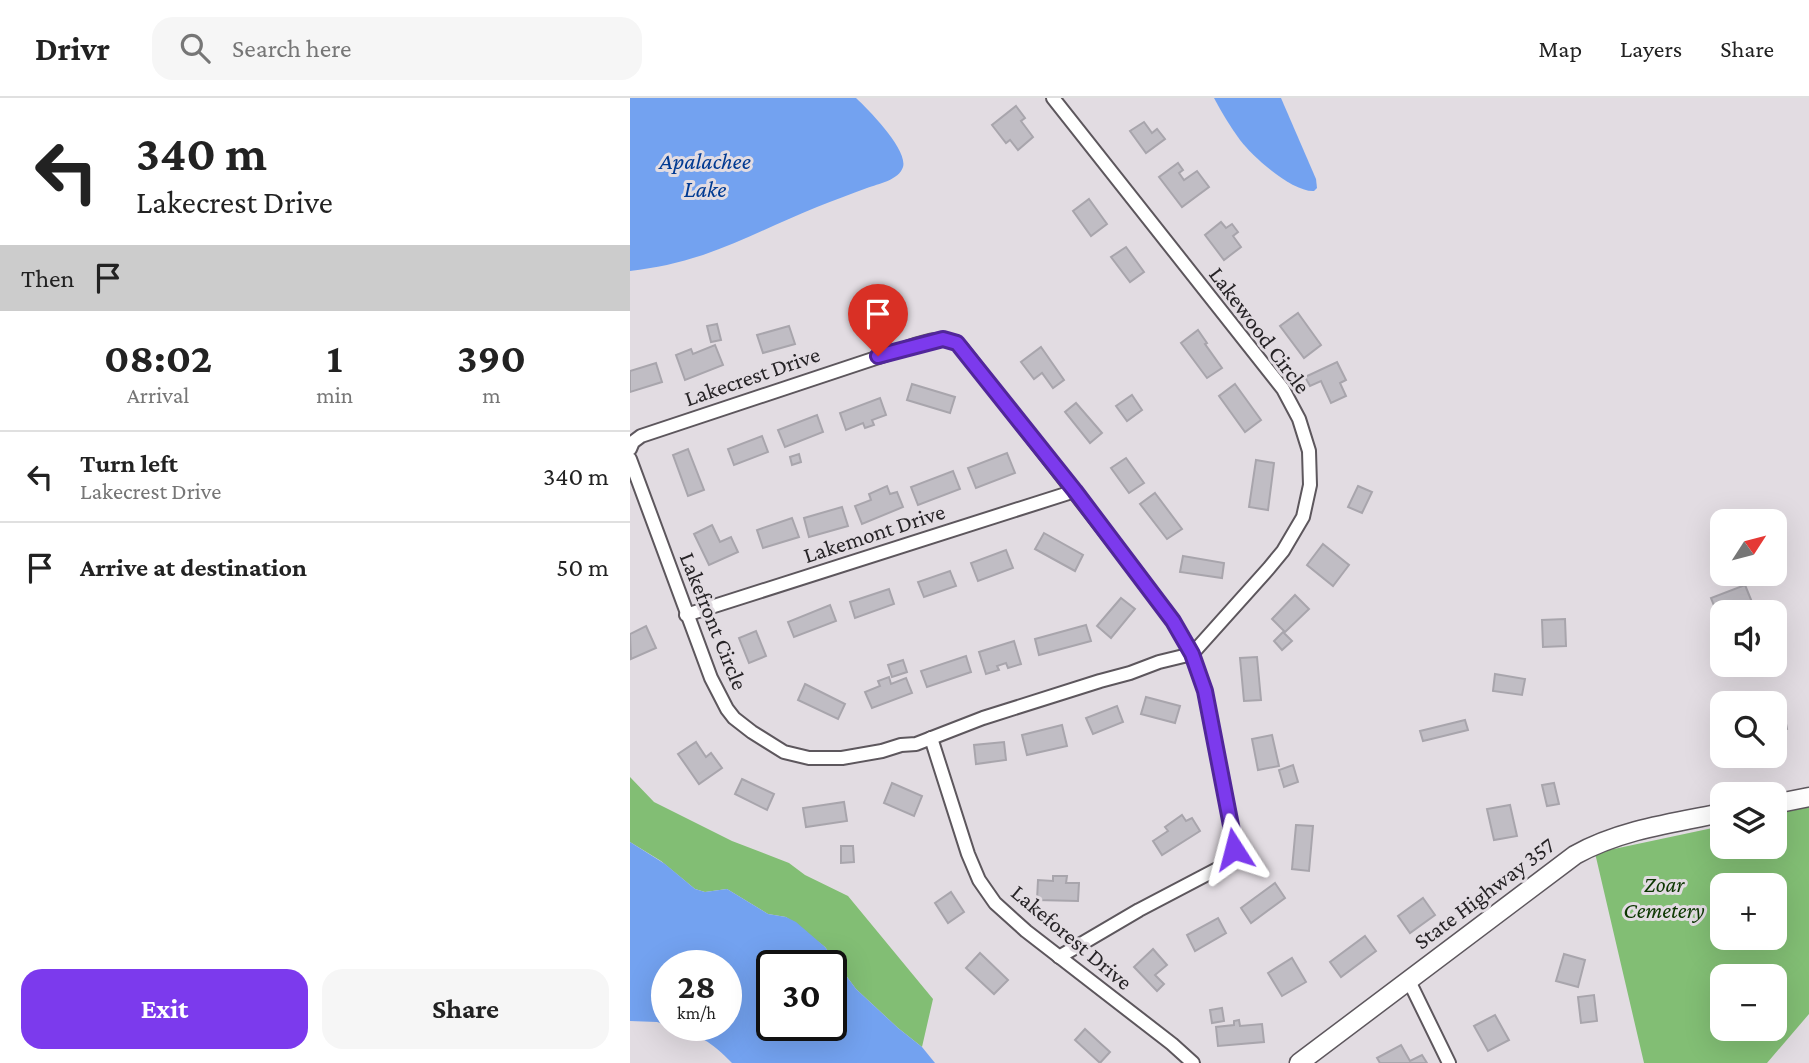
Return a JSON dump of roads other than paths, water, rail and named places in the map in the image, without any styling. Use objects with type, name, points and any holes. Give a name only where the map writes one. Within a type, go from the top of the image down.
[{"type":"main road","points":[[1787,801],[1809,797]]},
{"type":"main road","name":"State Highway 357","points":[[1299,1063],[1587,848],[1629,832],[1710,815]]},
{"type":"street","name":"Lakewood Circle","points":[[1053,98],[1283,389],[1300,419],[1305,435],[1310,460],[1310,485],[1303,517],[1297,529],[1269,568],[1192,654]]},
{"type":"street","name":"Lakecrest Drive","points":[[630,449],[633,442],[641,436],[900,350],[948,339],[961,346],[1173,621],[1192,654],[1205,691],[1234,841],[1231,856],[1221,867],[1139,910],[1059,957]]},
{"type":"street","name":"Lakefront Circle","points":[[630,459],[711,678],[734,718],[784,752],[809,758],[862,756],[931,738]]},
{"type":"street","name":"Lakemont Drive","points":[[687,615],[1075,491]]},
{"type":"street","points":[[931,738],[983,718],[1192,654]]},
{"type":"street","name":"Lakeforest Drive","points":[[931,738],[968,854],[979,880],[995,903],[1193,1063]]},
{"type":"street","points":[[1409,981],[1449,1063]]},
{"type":"water","name":"Apalachee Lake","points":[[630,98],[856,98],[894,141],[900,151],[903,167],[888,181],[817,207],[718,250],[676,263],[630,271]]},
{"type":"water","points":[[1214,98],[1281,98],[1316,179],[1317,188],[1314,191],[1295,186],[1263,164],[1240,140]]},
{"type":"water","points":[[630,842],[665,864],[695,889],[705,892],[727,889],[768,914],[796,922],[827,950],[756,950],[756,1041],[847,1041],[847,977],[856,989],[922,1047],[935,1063],[732,1063],[706,1041],[742,1041],[742,950],[651,950],[651,1022],[630,1021]]},
{"type":"park label","name":"Zoar Cemetery","points":[[1664,897]]}]
